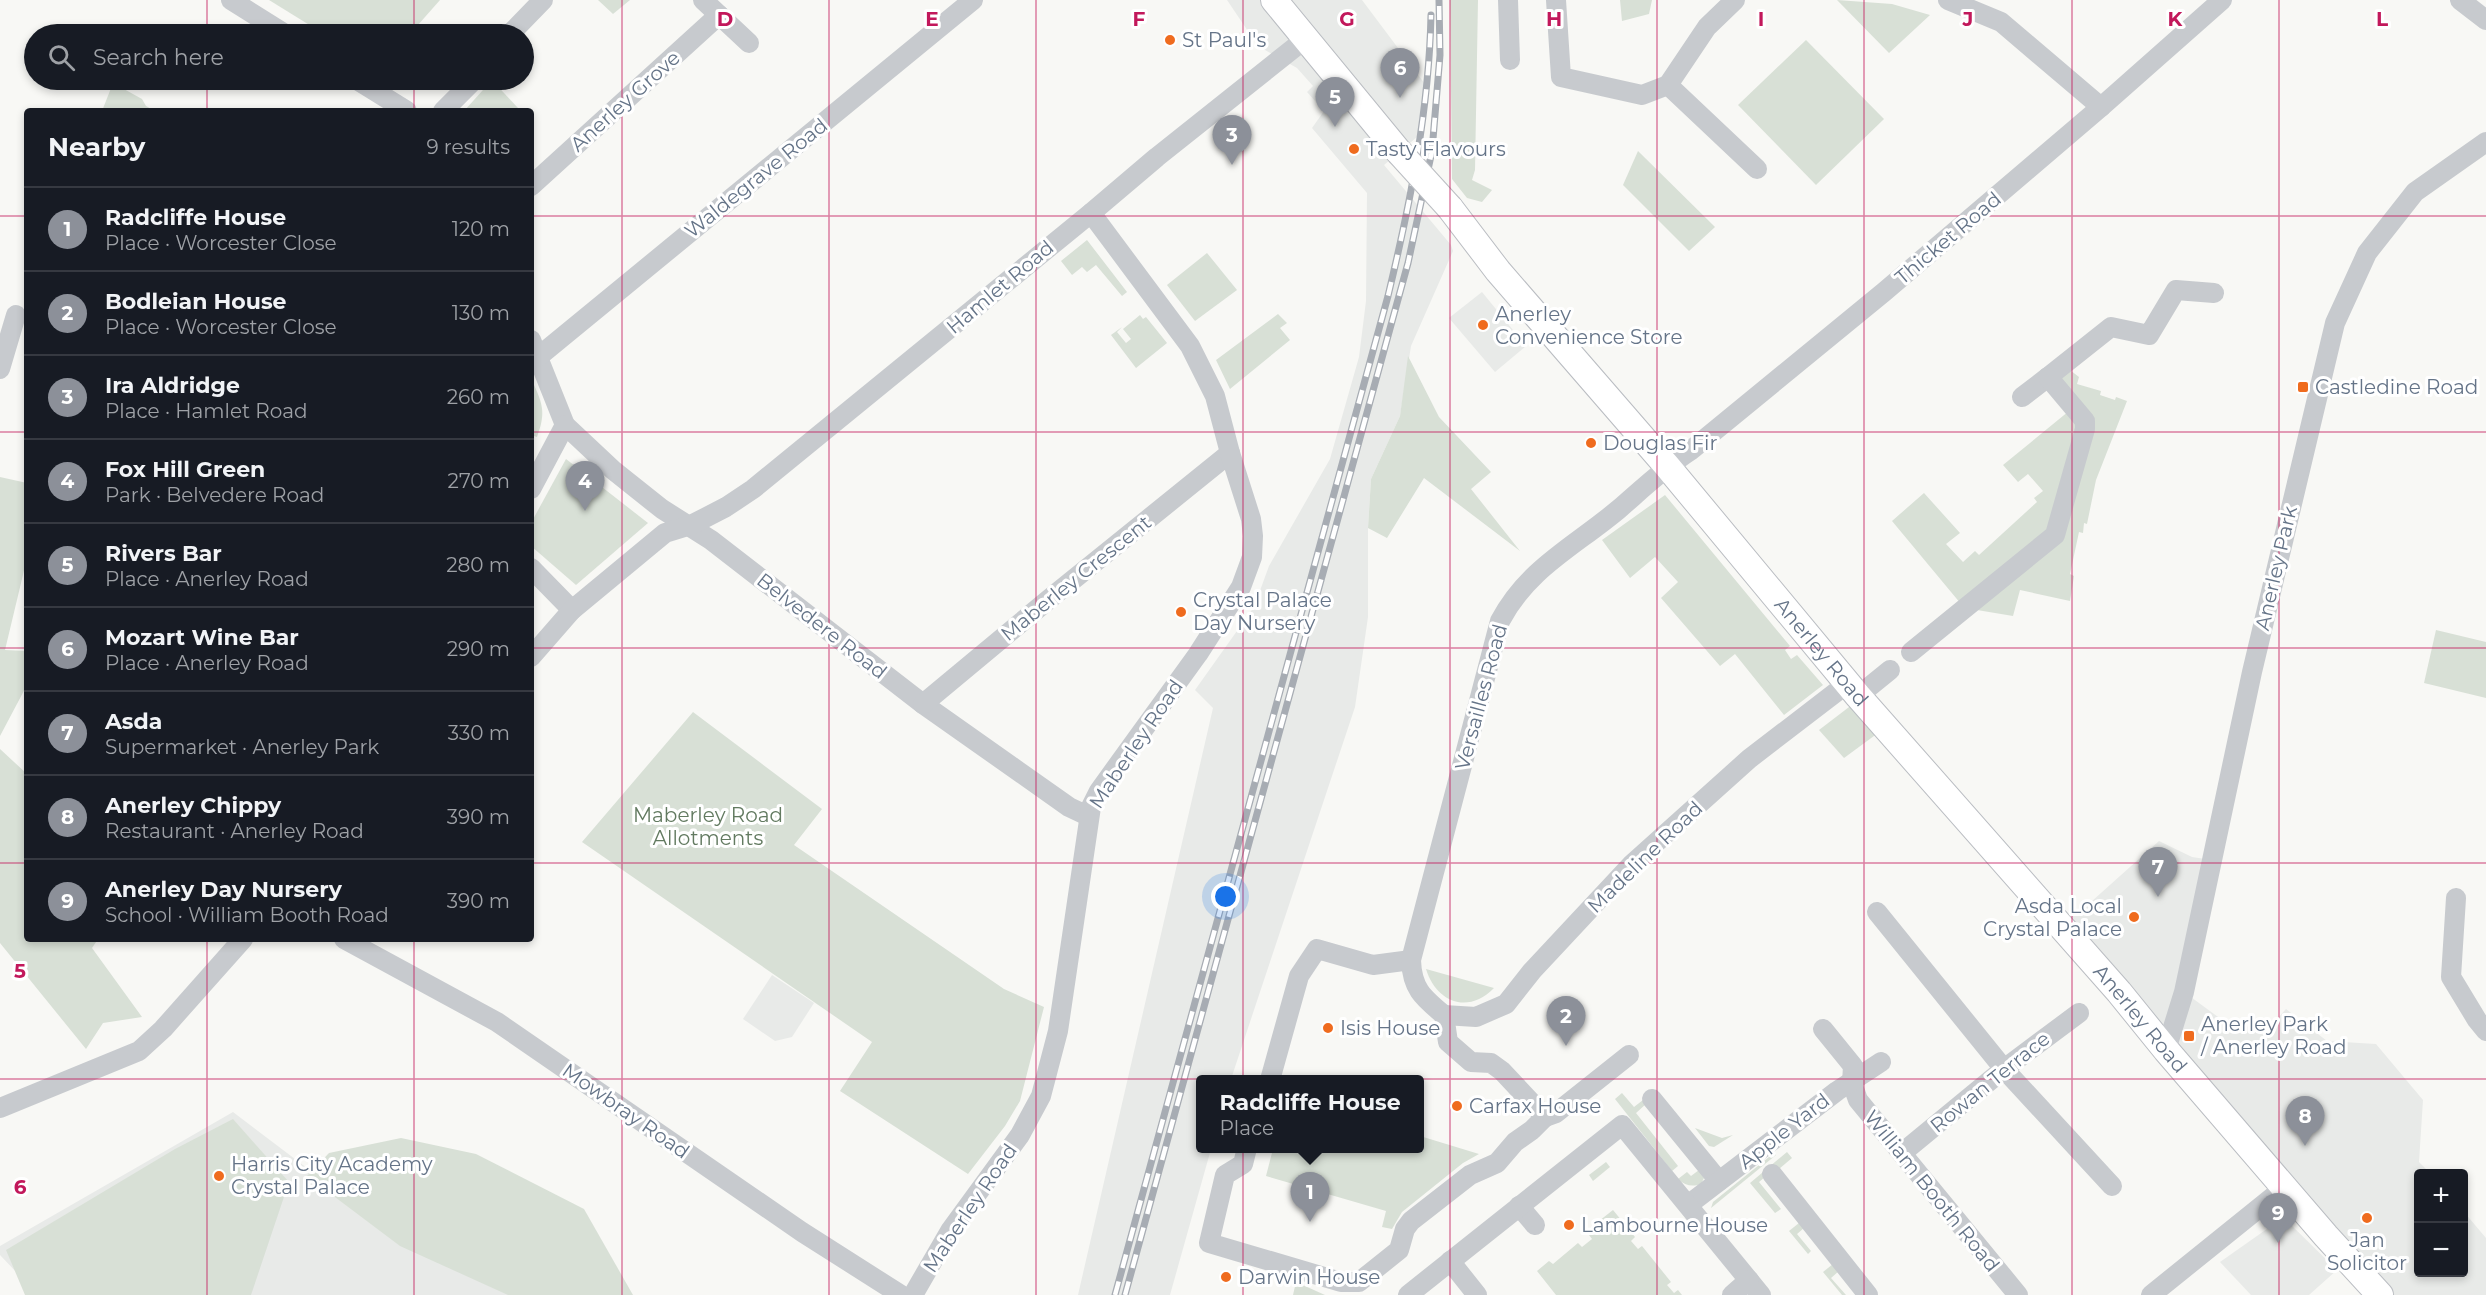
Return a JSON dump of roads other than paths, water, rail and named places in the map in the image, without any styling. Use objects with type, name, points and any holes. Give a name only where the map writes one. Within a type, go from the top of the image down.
[{"type":"main road","name":"Anerley Road","points":[[1274,0],[1304,40],[1450,208],[1498,271],[1667,466],[1853,690],[2113,984],[2166,1050],[2380,1295]]},
{"type":"street","points":[[231,0],[269,24]]},
{"type":"street","points":[[520,24],[543,0]]},
{"type":"street","points":[[704,0],[749,43]]},
{"type":"street","name":"Waldegrave Road","points":[[535,348],[973,0]]},
{"type":"street","points":[[1509,0],[1510,60]]},
{"type":"street","points":[[1556,0],[1561,76],[1642,95],[1668,85],[1707,27],[1735,0]]},
{"type":"street","points":[[1948,0],[2001,22],[2101,107]]},
{"type":"street","name":"Thicket Road","points":[[1667,466],[1690,451],[1884,292],[2101,107],[2222,0]]},
{"type":"street","points":[[2460,0],[2486,20]]},
{"type":"street","name":"Anerley Grove","points":[[534,183],[719,15]]},
{"type":"street","name":"Hamlet Road","points":[[534,654],[572,610],[665,533],[691,525],[726,507],[753,489],[1157,157],[1304,40]]},
{"type":"street","points":[[1668,85],[1757,169]]},
{"type":"street","points":[[373,90],[402,108]]},
{"type":"street","points":[[446,108],[464,90]]},
{"type":"street","name":"Anerley Park","points":[[2166,1050],[2184,992],[2252,672],[2335,323],[2367,253],[2415,192],[2486,142]]},
{"type":"street","name":"Maberley Road","points":[[913,1295],[950,1231],[1020,1135],[1041,1096],[1060,1022],[1088,816],[1099,791],[1198,654],[1241,587],[1252,557],[1251,519],[1215,396],[1200,363],[1190,346],[1091,213]]},
{"type":"street","points":[[2022,397],[2111,327],[2149,334],[2176,290],[2214,293]]},
{"type":"street","points":[[0,369],[14,314]]},
{"type":"street","name":"Belvedere Road","points":[[535,348],[565,424],[613,470],[662,509],[691,525],[923,704],[1069,807],[1088,816]]},
{"type":"street","points":[[1911,652],[2055,535],[2085,429],[2085,421],[2048,378]]},
{"type":"street","points":[[534,483],[565,424]]},
{"type":"street","name":"Maberley Crescent","points":[[923,704],[1230,453]]},
{"type":"street","name":"Versailles Road","points":[[1411,960],[1500,621],[1511,601],[1538,570],[1618,509],[1667,466]]},
{"type":"street","points":[[534,571],[572,610]]},
{"type":"street","name":"Madeline Road","points":[[1444,1015],[1476,1017],[1506,1004],[1532,971],[1631,865],[1749,759],[1853,690],[1890,670]]},
{"type":"street","points":[[2456,898],[2451,977],[2486,1031]]},
{"type":"street","points":[[1877,912],[2004,1069],[2112,1186]]},
{"type":"street","points":[[0,1108],[22,1101],[139,1051],[164,1029],[240,942]]},
{"type":"street","name":"Mowbray Road","points":[[350,942],[497,1022],[802,1232],[901,1295]]},
{"type":"street","points":[[1271,1075],[1299,976],[1317,949],[1373,965],[1411,960],[1412,978],[1423,998],[1444,1015],[1448,1042],[1471,1062],[1491,1063],[1502,1071],[1545,1117]]},
{"type":"street","name":"Rowan Terrace","points":[[1902,1153],[2004,1069],[2079,1013]]},
{"type":"street","name":"William Booth Road","points":[[1823,1029],[1853,1066],[1852,1083],[1857,1100],[2018,1295]]},
{"type":"street","points":[[1246,1153],[1243,1164],[1226,1176],[1209,1243],[1341,1282],[1359,1282],[1399,1250],[1405,1228],[1411,1221],[1470,1176],[1497,1163],[1515,1142],[1545,1117],[1556,1113],[1629,1055]]},
{"type":"street","points":[[1852,1083],[1881,1062]]},
{"type":"street","name":"Apple Yard","points":[[1688,1205],[1836,1091],[1852,1083]]},
{"type":"street","name":"Apple Yard","points":[[1652,1099],[1719,1181]]},
{"type":"street","points":[[1408,1295],[1622,1125],[1755,1287],[1732,1295]]},
{"type":"street","name":"Apple Yard","points":[[1772,1174],[1868,1295]]},
{"type":"street","points":[[2151,1295],[2286,1187]]},
{"type":"street","points":[[1519,1206],[1535,1225]]},
{"type":"street","points":[[1450,1261],[1477,1295]]},
{"type":"railway","points":[[1125,1295],[1408,263],[1432,151],[1440,55],[1439,0]]},
{"type":"railway","points":[[1115,1295],[1388,296],[1417,157],[1427,86],[1431,15]]},
{"type":"place","name":"St Paul's","points":[[1170,40]]},
{"type":"place","name":"Mozart Wine Bar","points":[[1400,98]]},
{"type":"place","name":"Rivers Bar","points":[[1335,127]]},
{"type":"place","name":"Tasty Flavours","points":[[1354,149]]},
{"type":"place","name":"Ira Aldridge","points":[[1232,165]]},
{"type":"place","name":"Anerley Convenience Store","points":[[1483,325]]},
{"type":"place","name":"Castledine Road","points":[[2303,387]]},
{"type":"place","name":"Douglas Fir","points":[[1591,443]]},
{"type":"place","name":"Fox Hill Green","points":[[585,511]]},
{"type":"place","name":"Crystal Palace Day Nursery","points":[[1181,612]]},
{"type":"place","name":"Asda","points":[[2158,897]]},
{"type":"place","name":"Asda Local Crystal Palace","points":[[2134,917]]},
{"type":"place","name":"Isis House","points":[[1328,1028]]},
{"type":"place","name":"Anerley Park / Anerley Road","points":[[2189,1036]]},
{"type":"place","name":"Bodleian House","points":[[1566,1046]]},
{"type":"place","name":"Carfax House","points":[[1457,1106]]},
{"type":"place","name":"Anerley Chippy","points":[[2305,1146]]},
{"type":"place","name":"Harris City Academy Crystal Palace","points":[[219,1176]]},
{"type":"place","name":"Jan Solicitor","points":[[2367,1218]]},
{"type":"place","name":"Radcliffe House","points":[[1310,1222]]},
{"type":"place","name":"Lambourne House","points":[[1569,1225]]},
{"type":"place","name":"Anerley Day Nursery","points":[[2278,1243]]},
{"type":"place","name":"Darwin House","points":[[1226,1277]]},
{"type":"park label","name":"Maberley Road Allotments","points":[[708,826]]}]
